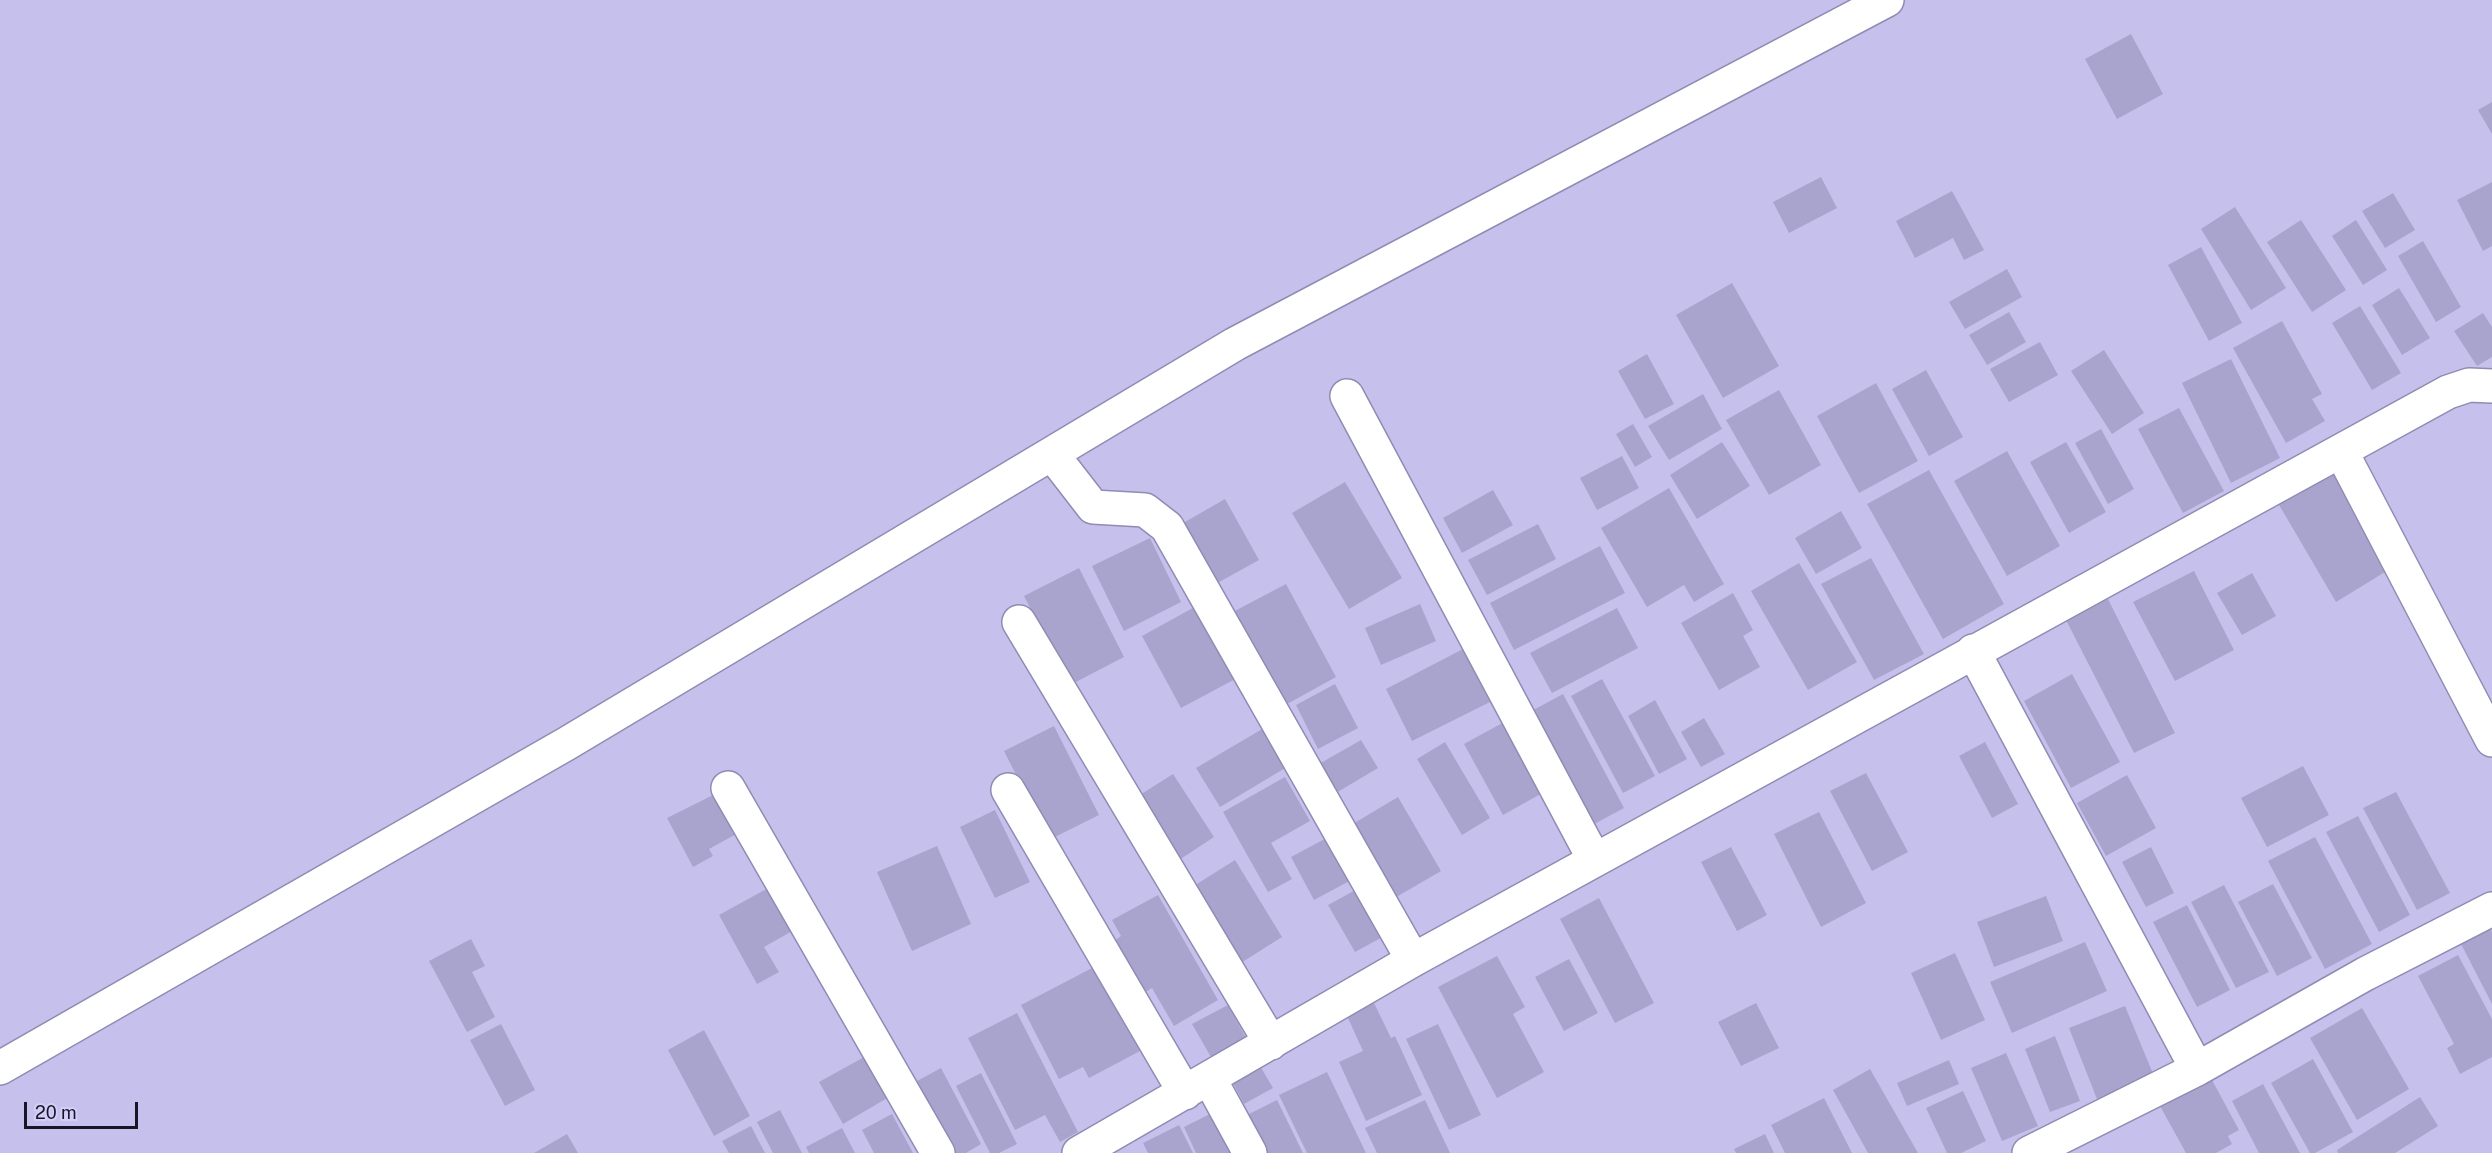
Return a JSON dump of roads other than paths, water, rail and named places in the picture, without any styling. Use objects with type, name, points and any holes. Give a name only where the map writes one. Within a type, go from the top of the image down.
[{"type":"street","points":[[0,1068],[566,744],[1235,344],[1843,10],[1887,0]]},
{"type":"street","points":[[1079,1153],[1413,960],[2448,392],[2469,385],[2492,387]]},
{"type":"street","points":[[1347,396],[1594,860]]},
{"type":"street","points":[[2341,451],[2492,740]]},
{"type":"street","points":[[1052,454],[1093,507],[1145,510],[1167,527],[1413,960]]},
{"type":"street","points":[[1019,622],[1271,1043]]},
{"type":"street","points":[[1973,651],[2197,1069]]},
{"type":"street","points":[[728,788],[938,1153]]},
{"type":"street","points":[[1008,790],[1197,1086],[1250,1153]]},
{"type":"street","points":[[2029,1153],[2197,1069],[2365,974],[2492,909]]}]
